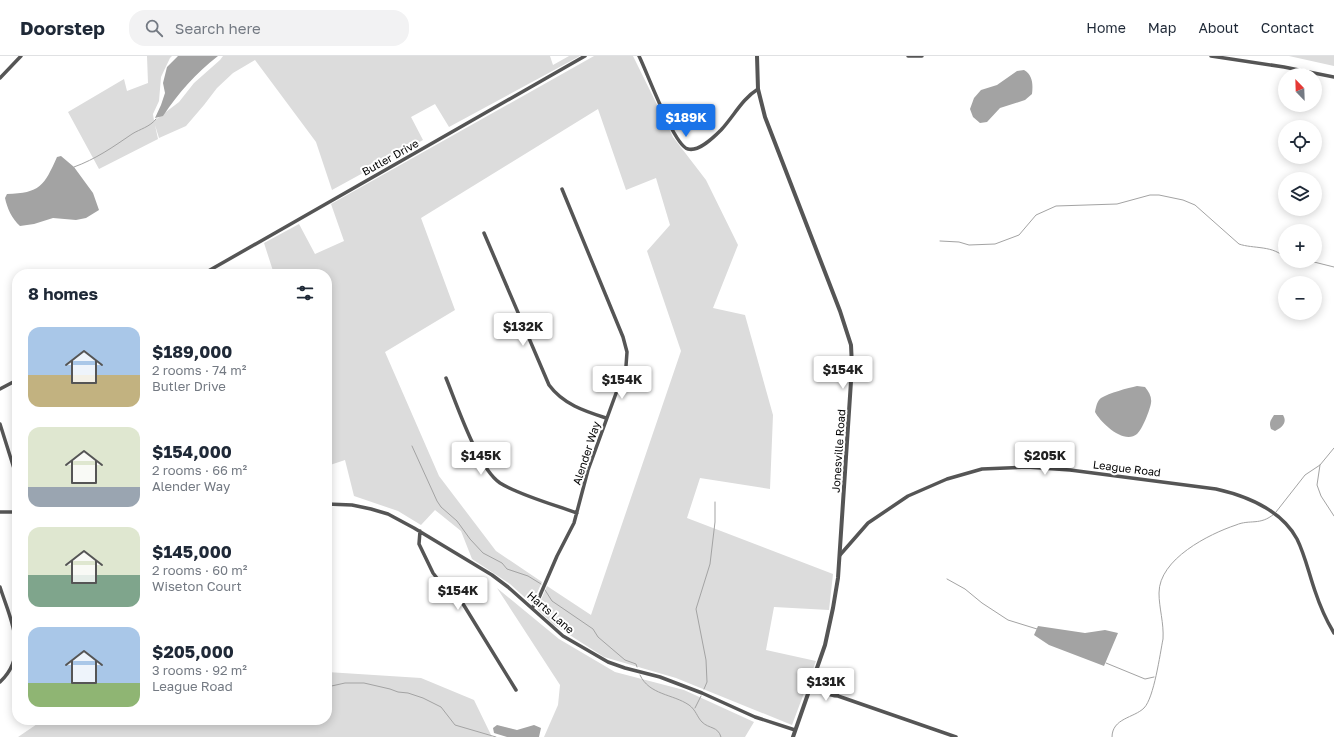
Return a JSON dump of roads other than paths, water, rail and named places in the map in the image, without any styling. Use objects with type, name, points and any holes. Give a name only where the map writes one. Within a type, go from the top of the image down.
[{"type":"street","points":[[0,78],[21,56]]},
{"type":"street","name":"Butler Drive","points":[[212,269],[586,56]]},
{"type":"street","points":[[639,56],[658,101],[679,142],[684,148],[689,150],[700,146],[715,136],[745,100],[758,89]]},
{"type":"street","name":"Jonesville Road","points":[[757,56],[758,89],[765,117],[840,311],[851,348],[850,406],[840,555],[829,629],[793,737]]},
{"type":"street","points":[[908,56],[922,56]]},
{"type":"street","points":[[1211,56],[1284,67],[1334,77]]},
{"type":"street","name":"Alender Way","points":[[532,608],[538,600],[577,513],[588,470],[626,366],[626,347],[562,189]]},
{"type":"street","points":[[484,233],[548,385],[556,395],[566,402],[606,418]]},
{"type":"street","points":[[446,378],[479,456],[490,475],[507,487],[577,513]]},
{"type":"street","points":[[0,388],[12,382]]},
{"type":"street","points":[[0,424],[12,462]]},
{"type":"street","name":"League Road","points":[[840,555],[868,523],[908,496],[924,488],[962,474],[991,468],[1027,467],[1070,470],[1210,488],[1247,498],[1269,510],[1289,528],[1298,541],[1319,604],[1334,633]]},
{"type":"street","name":"Harts Lane","points":[[332,504],[352,505],[376,510],[420,531],[492,575],[508,587],[563,636],[608,662],[660,677],[702,693],[755,718],[795,730]]},
{"type":"street","points":[[0,512],[12,512]]},
{"type":"street","points":[[420,531],[419,544],[433,573],[440,582],[460,599],[516,690]]},
{"type":"street","points":[[0,587],[12,624]]},
{"type":"street","points":[[0,682],[12,666]]},
{"type":"street","points":[[811,686],[830,696],[838,696],[956,737]]},
{"type":"street","points":[[821,690],[830,689],[838,696]]},
{"type":"waterway","points":[[74,167],[104,152],[132,134],[148,126],[156,119]]},
{"type":"waterway","points":[[940,241],[959,242],[969,245],[995,244],[1019,235],[1036,215],[1056,206],[1117,204],[1150,195],[1159,195],[1183,200],[1195,205],[1239,244],[1269,249],[1278,253]]},
{"type":"waterway","points":[[1322,264],[1334,267]]},
{"type":"waterway","points":[[412,446],[437,501],[441,507],[457,521],[470,539],[483,553],[502,563],[507,569],[528,576],[541,584]]},
{"type":"waterway","points":[[1276,512],[1305,475],[1320,465],[1334,448]]},
{"type":"waterway","points":[[1320,465],[1317,485],[1321,496],[1334,516]]},
{"type":"waterway","points":[[704,689],[707,682],[706,660],[696,609],[710,564],[715,522],[715,502]]},
{"type":"waterway","points":[[1112,737],[1113,731],[1119,722],[1144,708],[1151,695],[1163,639],[1159,593],[1161,581],[1167,569],[1187,550],[1213,535],[1241,523],[1264,520],[1274,514]]},
{"type":"waterway","points":[[947,579],[965,589],[982,603],[1008,620],[1037,629]]},
{"type":"waterway","points":[[545,590],[552,601],[593,629],[598,637],[625,660],[636,664],[637,667]]},
{"type":"waterway","points":[[1106,663],[1145,679],[1154,677]]},
{"type":"waterway","points":[[640,675],[649,687],[689,705],[702,722],[716,729],[720,733],[721,737]]},
{"type":"waterway","points":[[332,686],[345,683],[364,683],[398,692],[408,693],[423,698],[441,707],[455,725],[496,737]]},
{"type":"waterway","points":[[695,708],[701,696]]}]
